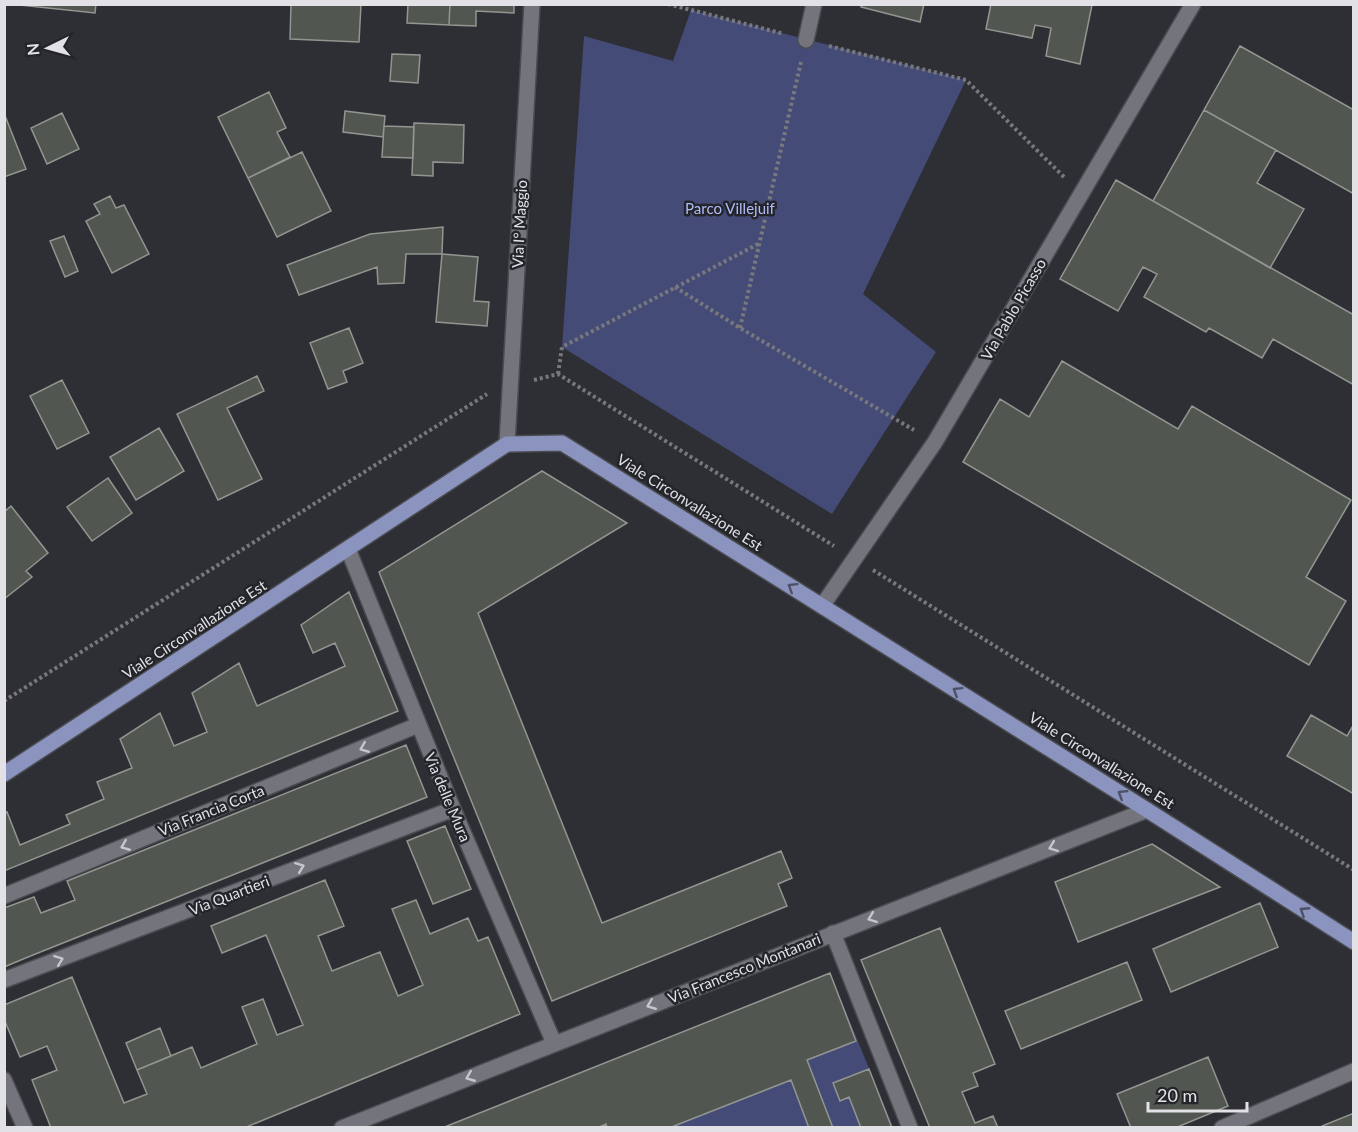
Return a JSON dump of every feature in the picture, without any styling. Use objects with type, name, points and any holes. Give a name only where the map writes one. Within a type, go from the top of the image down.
[{"type":"main road","name":"Viale Circonvallazione Est","points":[[4,774],[507,444],[562,443],[1353,942]]},
{"type":"street","name":"Via I° Maggio","points":[[507,444],[532,4]]},
{"type":"street","points":[[806,40],[814,4]]},
{"type":"street","name":"Via Pablo Picasso","points":[[822,606],[935,442],[1193,4]]},
{"type":"street","name":"Via delle Mura","points":[[348,549],[453,809],[554,1043]]},
{"type":"street","name":"Via Francia Corta","points":[[4,896],[418,725]]},
{"type":"street","name":"Via Quartieri","points":[[4,980],[453,809]]},
{"type":"street","name":"Via Francesco Montanari","points":[[342,1128],[1147,810]]},
{"type":"street","points":[[833,933],[910,1128]]},
{"type":"street","points":[[1222,1128],[1353,1071]]},
{"type":"street","points":[[4,1080],[25,1128]]},
{"type":"path","points":[[668,4],[966,80],[1080,195]]},
{"type":"path","points":[[740,328],[806,40]]},
{"type":"path","points":[[558,374],[562,347],[760,243]]},
{"type":"path","points":[[675,287],[740,328],[935,442]]},
{"type":"path","points":[[4,701],[484,394],[558,374],[1353,870]]},
{"type":"green space","name":"Parco Villejuif","points":[[691,10],[966,80],[863,294],[936,352],[832,514],[562,347],[584,36],[673,61]]},
{"type":"green space","points":[[830,973],[893,1127],[442,1128]]},
{"type":"building","points":[[10,4],[96,4],[95,13]]},
{"type":"building","points":[[291,4],[361,4],[359,42],[290,39]]},
{"type":"building","points":[[408,4],[450,4],[449,25],[407,23]]},
{"type":"building","points":[[450,4],[514,4],[514,13],[476,11],[476,26],[449,25]]},
{"type":"building","points":[[862,4],[924,4],[920,22],[861,7]]},
{"type":"building","points":[[991,4],[1092,5],[1080,64],[1046,56],[1051,28],[1035,25],[1032,38],[986,29]]},
{"type":"building","points":[[1240,46],[1354,110],[1354,194],[1204,110]]},
{"type":"building","points":[[392,54],[420,55],[418,83],[390,81]]},
{"type":"building","points":[[269,92],[286,128],[277,132],[290,157],[248,178],[218,117]]},
{"type":"building","points":[[1204,110],[1276,150],[1257,183],[1304,209],[1270,268],[1153,201]]},
{"type":"building","points":[[345,111],[385,116],[383,137],[343,132]]},
{"type":"building","points":[[4,113],[26,169],[4,177]]},
{"type":"building","points":[[62,113],[79,149],[47,164],[31,128]]},
{"type":"building","points":[[414,123],[464,125],[463,163],[433,162],[433,176],[412,175]]},
{"type":"building","points":[[384,126],[414,127],[413,158],[382,157]]},
{"type":"building","points":[[302,152],[331,211],[277,237],[248,178]]},
{"type":"building","points":[[1116,180],[1354,315],[1354,385],[1273,339],[1262,358],[1209,328],[1206,332],[1144,297],[1157,274],[1143,267],[1118,311],[1060,279]]},
{"type":"building","points":[[110,196],[116,208],[124,205],[149,254],[112,273],[86,221],[100,214],[94,204]]},
{"type":"building","points":[[443,227],[442,254],[406,254],[404,283],[378,284],[377,267],[299,295],[287,265],[370,234]]},
{"type":"building","points":[[64,236],[78,271],[65,277],[50,241]]},
{"type":"building","points":[[442,254],[478,257],[474,301],[489,302],[487,326],[436,322]]},
{"type":"building","points":[[349,328],[363,363],[343,371],[347,382],[328,389],[310,343]]},
{"type":"building","points":[[1062,361],[1178,429],[1192,406],[1351,500],[1306,577],[1346,601],[1309,665],[963,462],[1000,399],[1029,417]]},
{"type":"building","points":[[257,376],[264,391],[227,408],[262,479],[218,500],[177,414]]},
{"type":"building","points":[[62,380],[89,433],[57,449],[30,396]]},
{"type":"building","points":[[159,428],[184,471],[136,500],[110,457]]},
{"type":"building","points":[[542,471],[627,523],[478,613],[602,923],[781,851],[792,878],[778,884],[787,906],[552,1001],[379,572]]},
{"type":"building","points":[[108,478],[132,513],[92,541],[67,507]]},
{"type":"building","points":[[11,506],[48,553],[26,571],[32,577],[4,599],[4,512]]},
{"type":"building","points":[[349,592],[398,711],[4,871],[4,814],[7,812],[20,845],[70,824],[66,815],[104,799],[97,782],[132,768],[120,739],[160,713],[174,746],[207,732],[192,693],[239,663],[257,706],[345,666],[335,643],[313,653],[301,625]]},
{"type":"building","points":[[1311,715],[1347,736],[1354,724],[1354,794],[1287,756]]},
{"type":"building","points":[[406,745],[427,797],[4,967],[4,908],[34,897],[41,913],[75,900],[67,881]]},
{"type":"building","points":[[445,826],[471,889],[433,904],[407,841]]},
{"type":"building","points":[[1152,844],[1220,887],[1078,942],[1055,882]]},
{"type":"building","points":[[325,880],[344,926],[318,936],[332,971],[380,952],[398,996],[423,985],[392,909],[416,900],[430,934],[468,918],[478,941],[488,937],[520,1014],[244,1128],[51,1128],[32,1080],[57,1070],[47,1046],[20,1057],[4,1019],[4,1005],[72,977],[124,1103],[147,1094],[137,1070],[192,1047],[201,1068],[257,1044],[242,1007],[263,999],[277,1035],[303,1025],[266,935],[222,953],[211,926]]},
{"type":"building","points":[[1260,903],[1278,947],[1171,992],[1153,949]]},
{"type":"building","points":[[940,928],[995,1064],[973,1073],[978,1086],[962,1092],[975,1123],[993,1116],[998,1128],[930,1128],[861,960]]},
{"type":"building","points":[[1127,962],[1142,1000],[1021,1049],[1005,1011]]},
{"type":"building","points":[[830,973],[856,1041],[807,1060],[833,1128],[809,1128],[791,1080],[669,1128],[607,1128],[606,1124],[597,1128],[442,1128]]},
{"type":"building","points":[[160,1028],[171,1056],[137,1070],[126,1043]]},
{"type":"building","points":[[1208,1057],[1228,1106],[1175,1128],[1131,1128],[1117,1094]]},
{"type":"building","points":[[869,1069],[892,1128],[861,1128],[849,1097],[840,1101],[833,1083]]},
{"type":"building","points":[[1354,1113],[1354,1128],[1322,1128],[1322,1126]]}]
